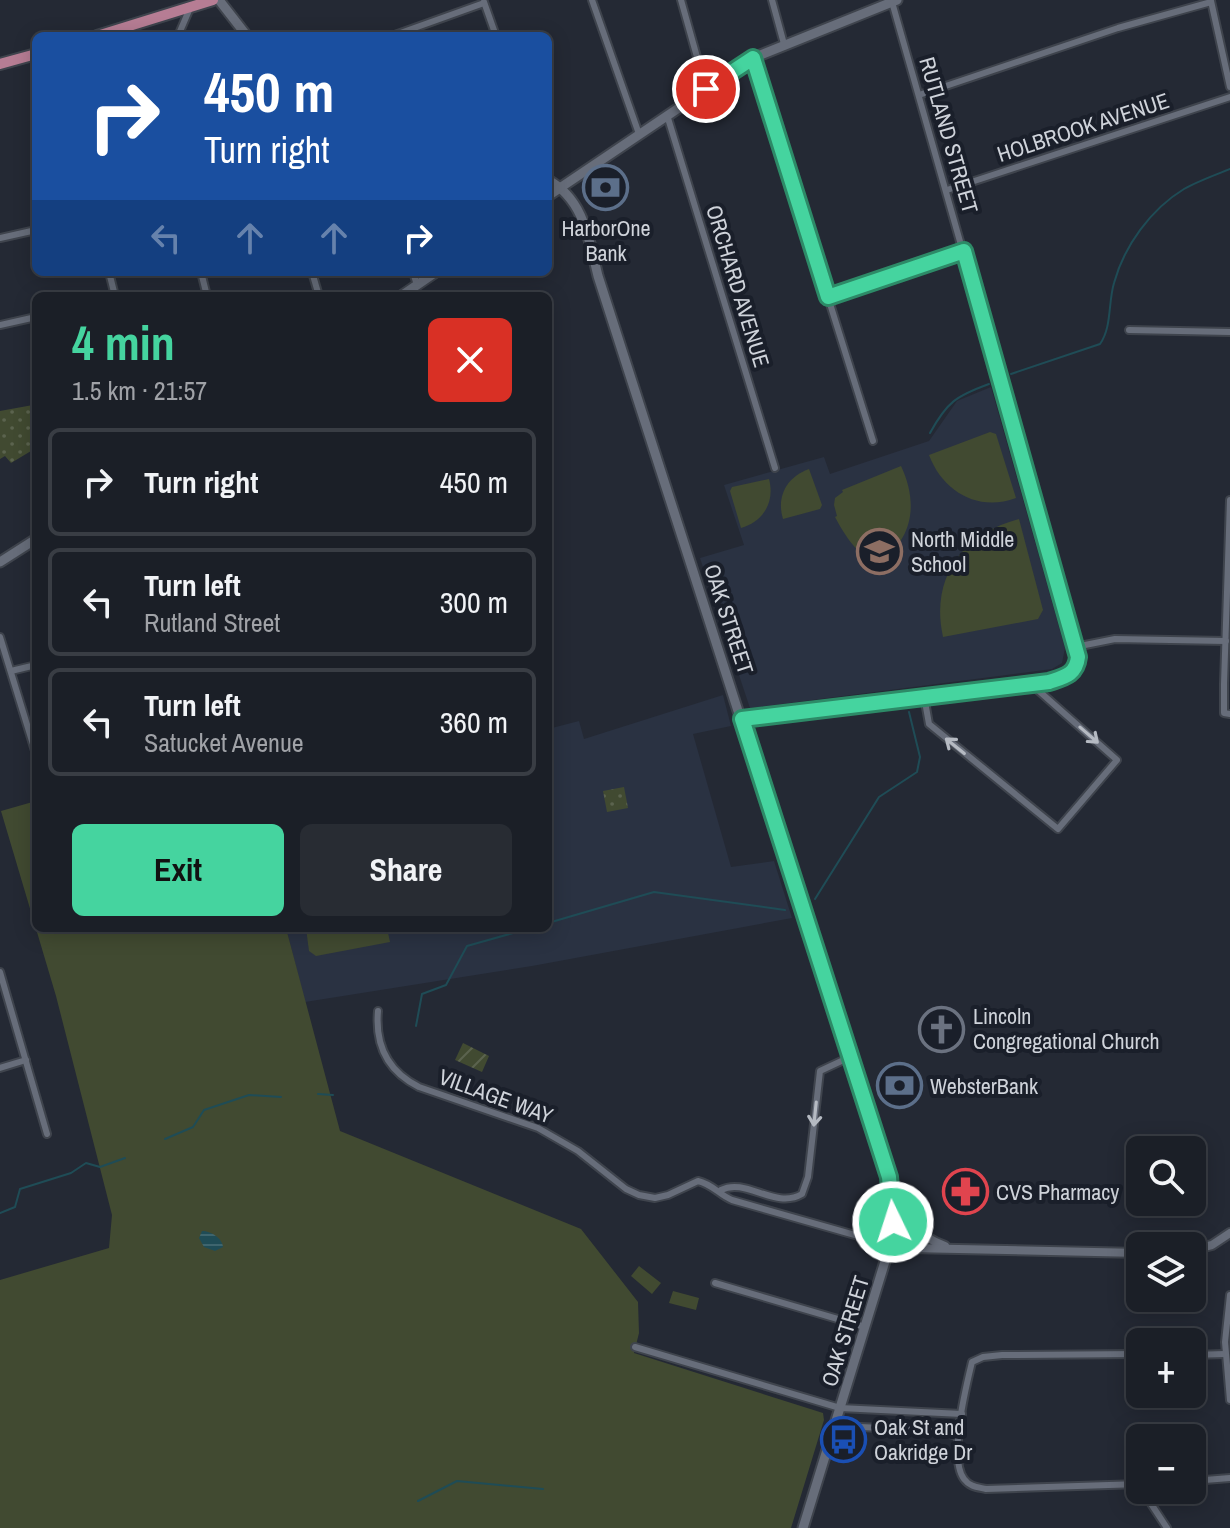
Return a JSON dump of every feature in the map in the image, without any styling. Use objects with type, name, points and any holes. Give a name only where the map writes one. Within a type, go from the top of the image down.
[{"type":"main road","points":[[111,32],[169,15],[186,4],[216,0],[244,32]]},
{"type":"main road","points":[[552,194],[753,58],[894,1]]},
{"type":"main road","points":[[0,64],[32,55]]},
{"type":"main road","points":[[552,182],[562,188]]},
{"type":"main road","name":"OAK STREET","points":[[562,188],[574,202],[582,219],[892,1191],[890,1245],[803,1528]]},
{"type":"main road","points":[[407,292],[430,276]]},
{"type":"main road","points":[[0,562],[32,542]]},
{"type":"street","points":[[592,0],[639,134]]},
{"type":"street","points":[[681,0],[706,89]]},
{"type":"street","points":[[772,0],[784,44]]},
{"type":"street","name":"RUTLAND STREET","points":[[894,1],[1075,647]]},
{"type":"street","points":[[919,95],[1118,28],[1211,1],[1230,87]]},
{"type":"street","points":[[403,32],[484,2],[495,32]]},
{"type":"street","points":[[179,32],[186,4]]},
{"type":"street","points":[[753,58],[873,441]]},
{"type":"street","name":"HOLBROOK AVENUE","points":[[947,190],[1230,97]]},
{"type":"street","name":"ORCHARD AVENUE","points":[[667,115],[775,468]]},
{"type":"street","points":[[0,238],[32,231]]},
{"type":"street","points":[[828,297],[964,251]]},
{"type":"street","points":[[414,276],[417,285]]},
{"type":"street","points":[[0,325],[32,318]]},
{"type":"street","points":[[1129,330],[1230,332]]},
{"type":"street","points":[[1230,500],[1224,713],[1230,714]]},
{"type":"street","points":[[0,637],[32,741]]},
{"type":"street","points":[[742,719],[1049,682],[1073,673],[1077,666],[1075,647],[1115,639],[1226,641]]},
{"type":"street","points":[[11,671],[32,666]]},
{"type":"street","points":[[924,696],[929,724],[1058,829],[1117,760],[1031,684]]},
{"type":"street","points":[[1,977],[47,1134]]},
{"type":"street","name":"VILLAGE WAY","points":[[378,1011],[377,1030],[384,1055],[395,1070],[414,1085],[538,1128],[578,1151],[626,1189],[639,1195],[661,1197],[698,1181],[721,1190],[737,1188],[786,1200],[802,1194],[808,1177],[820,1071],[851,1056]]},
{"type":"street","points":[[0,1068],[26,1060]]},
{"type":"street","points":[[721,1190],[725,1197],[890,1245],[1126,1253]]},
{"type":"street","points":[[892,1191],[915,1229],[931,1241],[953,1249]]},
{"type":"street","points":[[1206,1246],[1230,1233]]},
{"type":"street","points":[[715,1283],[865,1327]]},
{"type":"street","points":[[1230,1295],[1225,1330],[1230,1400]]},
{"type":"street","points":[[635,1347],[840,1408],[962,1414]]},
{"type":"street","points":[[1126,1354],[983,1357],[972,1362],[962,1414],[957,1465],[962,1477],[971,1486],[986,1489],[1126,1486]]},
{"type":"street","points":[[1206,1355],[1225,1354]]},
{"type":"street","points":[[835,1426],[932,1430],[959,1436]]},
{"type":"street","points":[[1206,1480],[1230,1478]]},
{"type":"street","points":[[1152,1504],[1167,1528]]},
{"type":"shaded area","name":"North Middle School","points":[[991,387],[1065,648],[1062,663],[1052,669],[750,708],[700,558],[744,545],[724,485],[824,457],[830,474],[929,441],[957,401]]},
{"type":"shaded area","points":[[723,695],[731,726],[693,734],[731,867],[774,861],[792,918],[532,966],[305,1002],[287,932],[552,932],[552,728],[579,721],[584,739]]},
{"type":"shaded area","points":[[202,1231],[216,1236],[223,1247],[215,1251],[204,1247],[199,1238]]},
{"type":"green space","points":[[32,405],[32,450],[11,463],[5,456],[0,459],[0,411]]},
{"type":"green space","points":[[990,432],[996,434],[1016,498],[1002,502],[975,500],[953,489],[935,468],[929,455]]},
{"type":"green space","points":[[901,466],[910,493],[910,519],[900,542],[879,562],[865,556],[848,538],[835,517],[835,498],[842,490]]},
{"type":"green space","points":[[809,469],[822,505],[820,509],[783,519],[781,503],[785,488],[795,477]]},
{"type":"green space","points":[[769,479],[770,495],[766,510],[756,521],[741,528],[730,491],[732,487]]},
{"type":"green space","points":[[1019,519],[1043,610],[1038,619],[943,637],[941,596],[955,562],[966,547],[981,535]]},
{"type":"green space","points":[[624,787],[628,808],[607,812],[603,791]]},
{"type":"green space","points":[[32,802],[32,915],[1,811]]},
{"type":"green space","points":[[37,932],[287,932],[340,1131],[581,1229],[638,1302],[639,1333],[634,1353],[823,1413],[824,1420],[791,1528],[0,1528],[0,1280],[109,1248],[112,1215]]},
{"type":"green space","points":[[307,932],[388,932],[390,942],[316,956],[309,951]]},
{"type":"green space","points":[[463,1043],[489,1056],[482,1072],[455,1060]]},
{"type":"green space","points":[[639,1266],[661,1283],[652,1294],[631,1276]]},
{"type":"green space","points":[[673,1291],[699,1298],[696,1310],[669,1303]]},
{"type":"waterway","points":[[1011,374],[1100,344],[1119,269],[1140,230],[1172,197],[1230,169]]},
{"type":"waterway","points":[[930,433],[954,401],[989,384]]},
{"type":"waterway","points":[[815,899],[879,797],[917,772],[920,757],[909,712]]},
{"type":"waterway","points":[[552,922],[654,892],[785,910]]},
{"type":"waterway","points":[[416,1026],[422,994],[446,985],[467,946],[517,932]]},
{"type":"waterway","points":[[318,1094],[333,1095]]},
{"type":"waterway","points":[[165,1139],[193,1127],[204,1110],[249,1095],[281,1097]]},
{"type":"waterway","points":[[0,1213],[15,1207],[20,1189],[71,1173],[86,1163],[100,1167],[125,1158]]},
{"type":"waterway","points":[[418,1501],[457,1481],[543,1489]]},
{"type":"place","name":"HarborOne Bank","points":[[606,187]]},
{"type":"place","name":"North Middle School","points":[[880,552]]},
{"type":"place","name":"Lincoln Congregational Church","points":[[942,1029]]},
{"type":"place","name":"WebsterBank","points":[[899,1086]]},
{"type":"place","name":"CVS Pharmacy","points":[[965,1192]]},
{"type":"place","name":"Oak St and Oakridge Dr","points":[[843,1440]]},
{"type":"route","points":[[706,89],[753,58],[828,297],[964,251],[1078,657],[1073,673],[1049,682],[742,719],[889,1177],[893,1222]]}]
